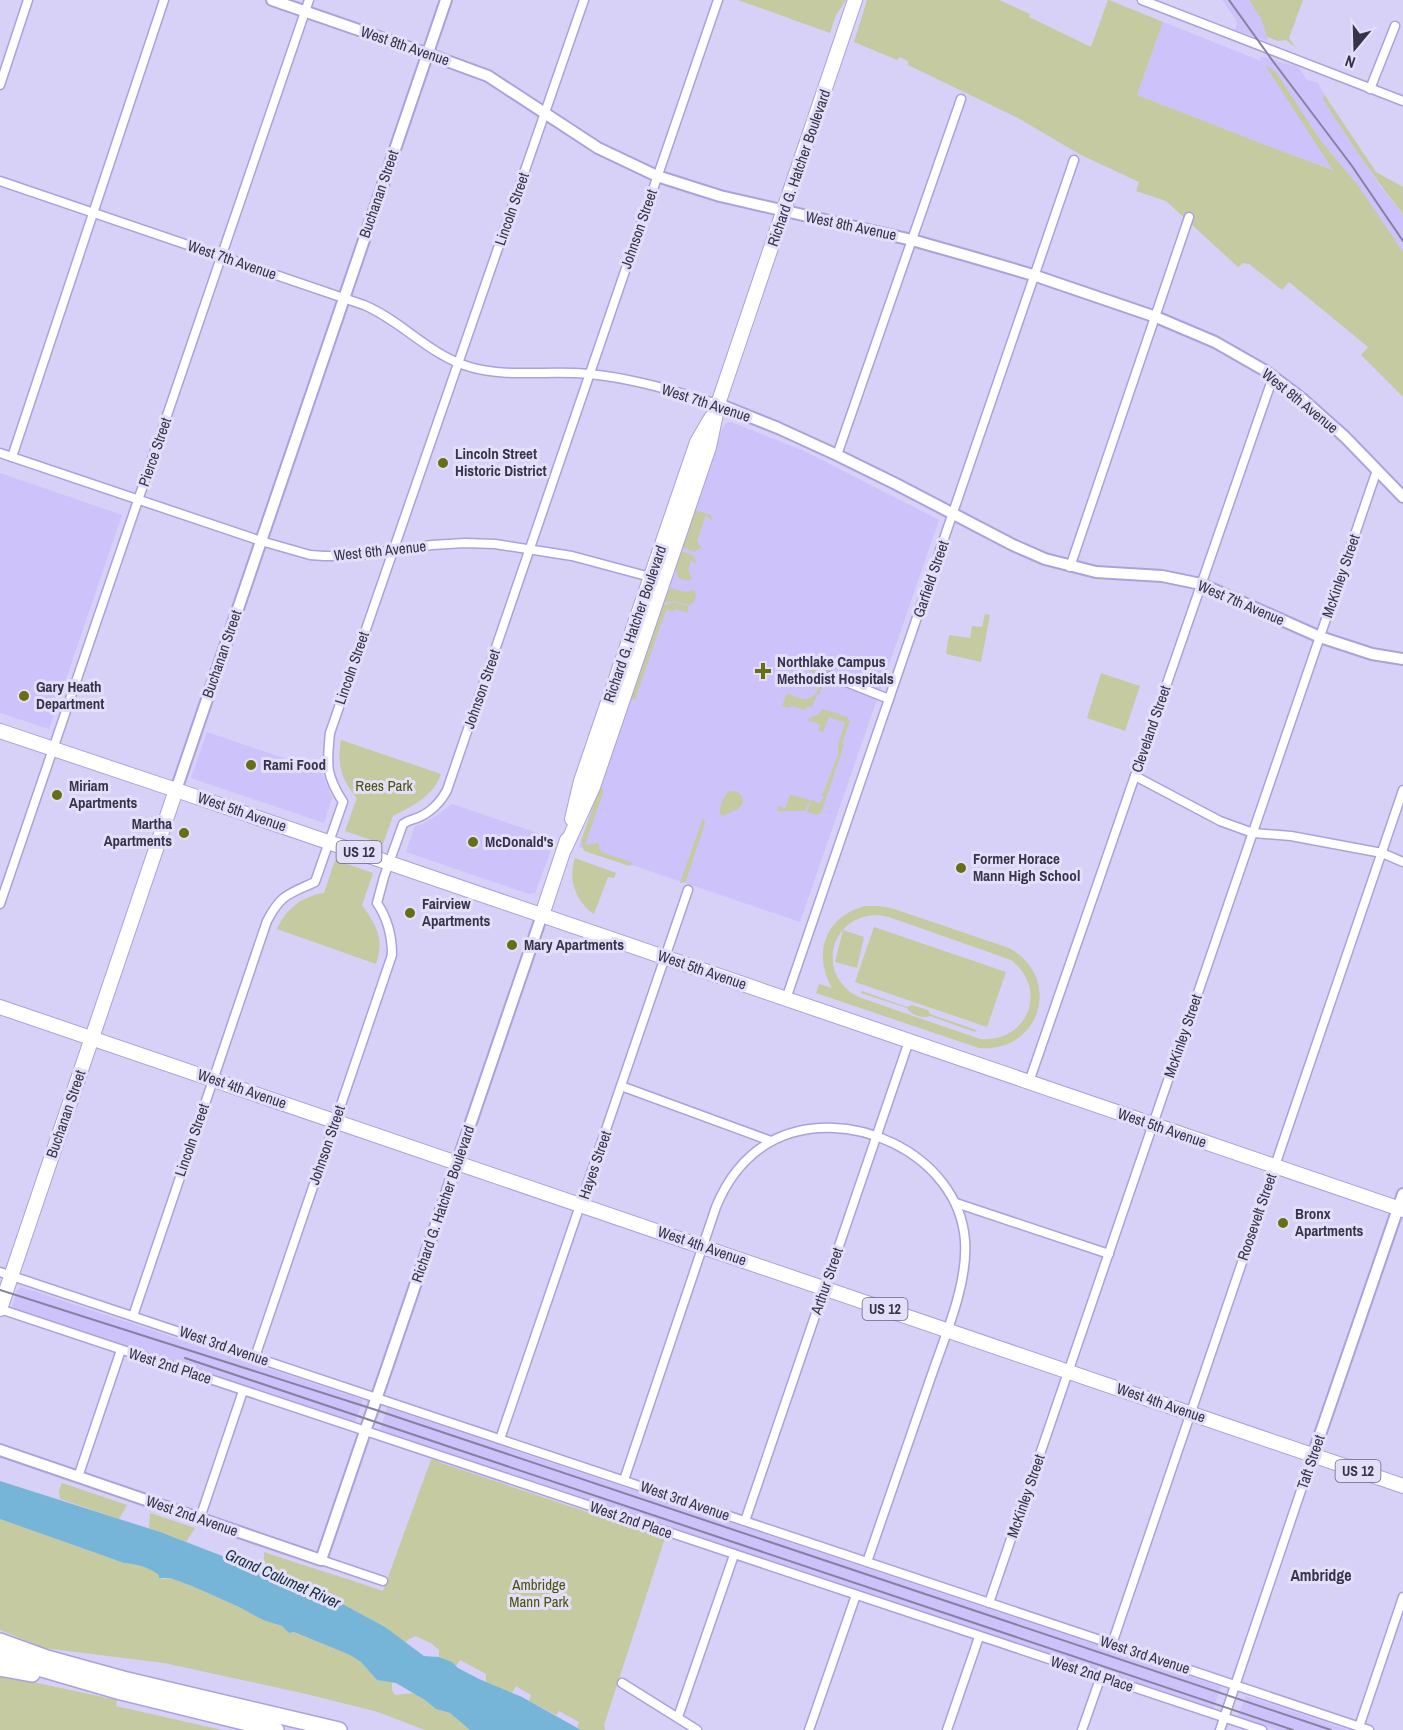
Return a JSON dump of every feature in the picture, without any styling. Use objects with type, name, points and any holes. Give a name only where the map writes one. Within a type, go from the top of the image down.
[{"type":"highway","points":[[0,1641],[47,1658],[123,1678],[339,1730]]},
{"type":"highway","points":[[0,1654],[35,1667],[121,1692],[276,1730]]},
{"type":"highway","points":[[0,1668],[121,1692]]},
{"type":"main road","name":"Richard G. Hatcher Boulevard","points":[[543,915],[565,848],[581,782],[610,716],[657,579],[697,442],[718,404],[855,0]]},
{"type":"main road","name":"West 5th Avenue","points":[[0,731],[176,789],[1400,1210]]},
{"type":"main road","name":"Buchanan Street","points":[[0,1309],[6,1273],[92,1038],[176,789]]},
{"type":"main road","name":"West 4th Avenue","points":[[0,1007],[1403,1486]]},
{"type":"street","points":[[0,85],[28,0]]},
{"type":"street","points":[[12,457],[164,0]]},
{"type":"street","name":"West 8th Avenue","points":[[272,0],[488,76],[598,148],[657,176],[720,196],[912,240],[1033,275],[1156,317],[1215,342],[1273,377],[1310,406],[1403,497]]},
{"type":"street","name":"Pierce Street","points":[[0,904],[309,0]]},
{"type":"street","name":"Buchanan Street","points":[[176,789],[446,0]]},
{"type":"street","name":"Lincoln Street","points":[[133,1316],[267,921],[283,897],[315,882],[343,802],[334,788],[327,765],[330,733],[584,0]]},
{"type":"street","name":"Johnson Street","points":[[255,1357],[392,955],[389,928],[377,901],[389,862],[403,824],[432,809],[444,797],[447,790],[718,0]]},
{"type":"street","points":[[1142,0],[1403,101]]},
{"type":"street","points":[[1370,89],[1395,26]]},
{"type":"street","points":[[837,455],[961,99]]},
{"type":"street","name":"Garfield Street","points":[[786,999],[1074,159]]},
{"type":"street","name":"West 7th Avenue","points":[[0,182],[344,298],[382,314],[435,352],[458,363],[486,370],[590,374],[647,385],[718,404],[837,455],[1029,553],[1070,567],[1096,572],[1162,576],[1201,584],[1320,637],[1372,654],[1403,659]]},
{"type":"street","points":[[1070,567],[1189,217]]},
{"type":"street","name":"Cleveland Street","points":[[1029,1082],[1273,377]]},
{"type":"street","name":"West 6th Avenue","points":[[0,453],[261,542],[297,552],[324,556],[352,556],[432,545],[495,544],[572,556],[657,579]]},
{"type":"street","name":"McKinley Street","points":[[989,1603],[1377,470]]},
{"type":"street","points":[[831,676],[890,699]]},
{"type":"street","points":[[1135,776],[1220,821],[1253,833],[1291,836],[1382,854],[1403,862]]},
{"type":"street","name":"Roosevelt Street","points":[[1112,1644],[1403,790]]},
{"type":"street","name":"Hayes Street","points":[[500,1439],[688,890]]},
{"type":"street","name":"Richard G. Hatcher Boulevard","points":[[321,1560],[543,915]]},
{"type":"street","name":"Arthur Street","points":[[745,1521],[909,1041]]},
{"type":"street","points":[[621,1086],[771,1141]]},
{"type":"street","points":[[624,1480],[702,1246],[720,1197],[732,1176],[752,1155],[771,1141],[793,1133],[824,1128],[876,1137],[904,1149],[929,1166],[946,1187],[956,1203],[965,1239],[966,1262],[947,1330],[867,1562]]},
{"type":"street","name":"Taft Street","points":[[1220,1730],[1313,1455],[1400,1210],[1403,1194]]},
{"type":"street","points":[[956,1203],[1108,1254]]},
{"type":"street","name":"West 3rd Avenue","points":[[6,1273],[1369,1730]]},
{"type":"street","name":"West 2nd Place","points":[[0,1309],[1262,1730]]},
{"type":"street","points":[[78,1477],[121,1350]]},
{"type":"street","points":[[200,1518],[243,1390]]},
{"type":"street","name":"West 2nd Avenue","points":[[0,1450],[384,1581]]},
{"type":"street","points":[[678,1718],[734,1555]]},
{"type":"street","points":[[809,1730],[856,1595]]},
{"type":"street","points":[[1359,1726],[1403,1597]]},
{"type":"street","points":[[947,1730],[979,1637]]},
{"type":"street","points":[[1082,1730],[1101,1676]]},
{"type":"street","points":[[622,1683],[698,1730]]},
{"type":"shaded area","points":[[1222,0],[1249,0],[1261,19],[1268,41],[1235,30],[1237,23],[1235,18]]},
{"type":"shaded area","points":[[1163,22],[1261,61],[1260,57],[1272,58],[1293,65],[1299,68],[1307,80],[1318,83],[1324,94],[1323,99],[1382,189],[1403,214],[1403,252],[1357,184],[1321,141],[1276,72],[1268,68],[1334,170],[1137,95]]},
{"type":"shaded area","name":"Northlake Campus Methodist Hospitals","points":[[731,422],[804,451],[939,520],[800,922],[579,847],[723,427],[726,423]]},
{"type":"shaded area","points":[[0,473],[122,515],[49,729],[0,713]]},
{"type":"shaded area","points":[[207,732],[321,771],[332,798],[324,823],[191,778]]},
{"type":"shaded area","points":[[452,804],[555,839],[535,893],[529,894],[406,852],[415,826],[436,816]]},
{"type":"shaded area","points":[[21,1287],[363,1400],[355,1422],[12,1307],[17,1291]]},
{"type":"shaded area","points":[[387,1408],[1221,1687],[1213,1709],[380,1430]]},
{"type":"shaded area","points":[[1246,1696],[1349,1730],[1277,1730],[1238,1716]]},
{"type":"green space","points":[[738,0],[846,0],[836,15],[830,33]]},
{"type":"green space","points":[[867,0],[999,0],[1091,47],[1109,0],[1163,22],[1137,95],[1333,170],[1265,65],[1276,72],[1321,141],[1357,184],[1403,252],[1403,397],[1361,355],[1368,347],[1289,282],[1282,290],[1249,264],[1243,263],[1238,267],[1166,201],[1136,191],[1139,182],[1081,155],[1018,118],[908,65],[908,61],[900,57],[897,60],[854,42]]},
{"type":"green space","points":[[1249,0],[1303,0],[1289,38],[1296,48],[1286,40],[1278,41],[1267,37],[1261,19]]},
{"type":"green space","points":[[1324,94],[1376,172],[1403,187],[1403,214],[1342,129],[1323,99]]},
{"type":"green space","points":[[694,510],[711,515],[713,519],[711,520],[706,515],[697,541],[702,549],[694,552],[682,547]]},
{"type":"green space","points":[[680,551],[693,555],[697,563],[691,560],[688,570],[692,578],[689,580],[677,577],[675,568]]},
{"type":"green space","points":[[671,588],[685,592],[694,590],[696,595],[694,602],[689,605],[673,601],[665,603],[663,601],[666,593]]},
{"type":"green space","points":[[673,602],[688,606],[688,613],[676,609],[666,610],[635,700],[630,698],[643,661],[646,659],[645,656],[662,606]]},
{"type":"green space","points":[[985,614],[990,615],[981,662],[946,654],[949,635],[970,638],[972,626],[982,627]]},
{"type":"green space","points":[[806,666],[814,669],[829,669],[820,694],[817,694],[812,707],[804,710],[782,706],[787,693],[805,699],[811,698],[818,691],[816,676],[806,669]]},
{"type":"green space","points":[[1101,673],[1140,686],[1125,731],[1087,718]]},
{"type":"green space","points":[[823,709],[847,717],[850,721],[821,813],[816,815],[807,812],[811,800],[820,803],[824,797],[822,796],[838,755],[838,744],[845,723],[829,717],[823,732],[819,731],[820,725],[808,720]]},
{"type":"green space","name":"Rees Park","points":[[341,740],[441,774],[428,794],[393,816],[383,844],[345,831],[357,798],[347,785],[340,764]]},
{"type":"green space","points":[[600,787],[604,790],[585,845],[598,843],[601,852],[631,862],[630,866],[584,851],[581,841]]},
{"type":"green space","points":[[729,791],[738,792],[742,796],[743,803],[738,809],[722,816],[720,814],[721,805]]},
{"type":"green space","points":[[789,794],[810,800],[805,811],[777,811],[778,806],[785,808]]},
{"type":"green space","points":[[703,818],[705,823],[687,878],[685,882],[680,883]]},
{"type":"green space","points":[[575,858],[616,873],[614,878],[608,877],[594,914],[582,903],[575,889],[572,874]]},
{"type":"green space","points":[[335,860],[373,873],[362,905],[378,933],[380,947],[376,964],[277,929],[290,909],[308,897],[324,893]]},
{"type":"green space","points":[[865,906],[891,908],[1009,948],[1026,961],[1036,977],[1040,994],[1038,1011],[1030,1026],[1017,1039],[1000,1046],[979,1048],[816,993],[819,984],[832,988],[823,962],[826,938],[832,927],[852,911]],"holes":[[[878,915],[1011,960],[1023,972],[1029,985],[1031,999],[1028,1012],[1021,1023],[1010,1032],[997,1038],[980,1039],[861,998],[846,989],[837,977],[833,963],[834,949],[839,936],[848,925],[861,918]]]},
{"type":"green space","points":[[874,927],[1006,972],[987,1027],[855,982]]},
{"type":"green space","points":[[843,930],[864,937],[857,968],[835,962]]},
{"type":"green space","points":[[862,991],[907,1007],[912,1005],[928,1010],[930,1014],[976,1030],[975,1032],[930,1016],[917,1016],[907,1008],[861,993]]},
{"type":"green space","name":"Ambridge Mann Park","points":[[434,1459],[665,1538],[604,1725],[605,1730],[581,1730],[577,1727],[579,1722],[559,1711],[556,1715],[529,1701],[531,1695],[516,1686],[512,1693],[486,1682],[486,1674],[460,1660],[456,1666],[439,1657],[439,1650],[432,1644],[416,1636],[405,1643],[385,1627],[291,1576],[261,1569],[264,1552],[383,1591],[431,1460]]},
{"type":"green space","points":[[62,1483],[127,1505],[119,1519],[60,1499],[59,1490]]},
{"type":"green space","points":[[150,1513],[195,1528],[186,1542],[149,1529]]},
{"type":"green space","points":[[0,1519],[124,1563],[147,1568],[160,1575],[159,1578],[170,1578],[192,1586],[263,1620],[282,1626],[289,1633],[294,1632],[350,1655],[361,1662],[377,1680],[392,1682],[395,1695],[414,1693],[436,1709],[450,1713],[470,1730],[425,1730],[378,1712],[302,1693],[164,1663],[44,1648],[0,1630]]},
{"type":"green space","points":[[0,1675],[117,1700],[116,1706],[222,1730],[0,1730]]},
{"type":"water","name":"Grand Calumet River","points":[[0,1481],[160,1532],[251,1567],[291,1576],[385,1627],[424,1656],[439,1657],[452,1662],[458,1668],[522,1697],[581,1730],[470,1730],[450,1713],[436,1709],[396,1683],[377,1680],[361,1662],[350,1655],[294,1632],[289,1633],[282,1626],[263,1620],[192,1586],[170,1578],[159,1578],[159,1575],[147,1568],[124,1563],[0,1519]]},
{"type":"railway","points":[[1229,0],[1352,166],[1403,241]]},
{"type":"railway","points":[[0,1290],[373,1409],[1331,1730]]},
{"type":"railway","points":[[185,1358],[1293,1730]]},
{"type":"place","name":"Lincoln Street Historic District","points":[[443,463]]},
{"type":"place","name":"Northlake Campus Methodist Hospitals","points":[[763,671]]},
{"type":"place","name":"Gary Heath Department","points":[[24,696]]},
{"type":"place","name":"Rami Food","points":[[251,765]]},
{"type":"place","name":"Miriam Apartments","points":[[57,795]]},
{"type":"place","name":"Martha Apartments","points":[[184,833]]},
{"type":"place","name":"McDonald's","points":[[473,842]]},
{"type":"place","name":"Former Horace Mann High School","points":[[961,868]]},
{"type":"place","name":"Fairview Apartments","points":[[410,913]]},
{"type":"place","name":"Mary Apartments","points":[[512,945]]},
{"type":"place","name":"Bronx Apartments","points":[[1283,1223]]},
{"type":"district","name":"Ambridge","points":[[1321,1575]]}]
